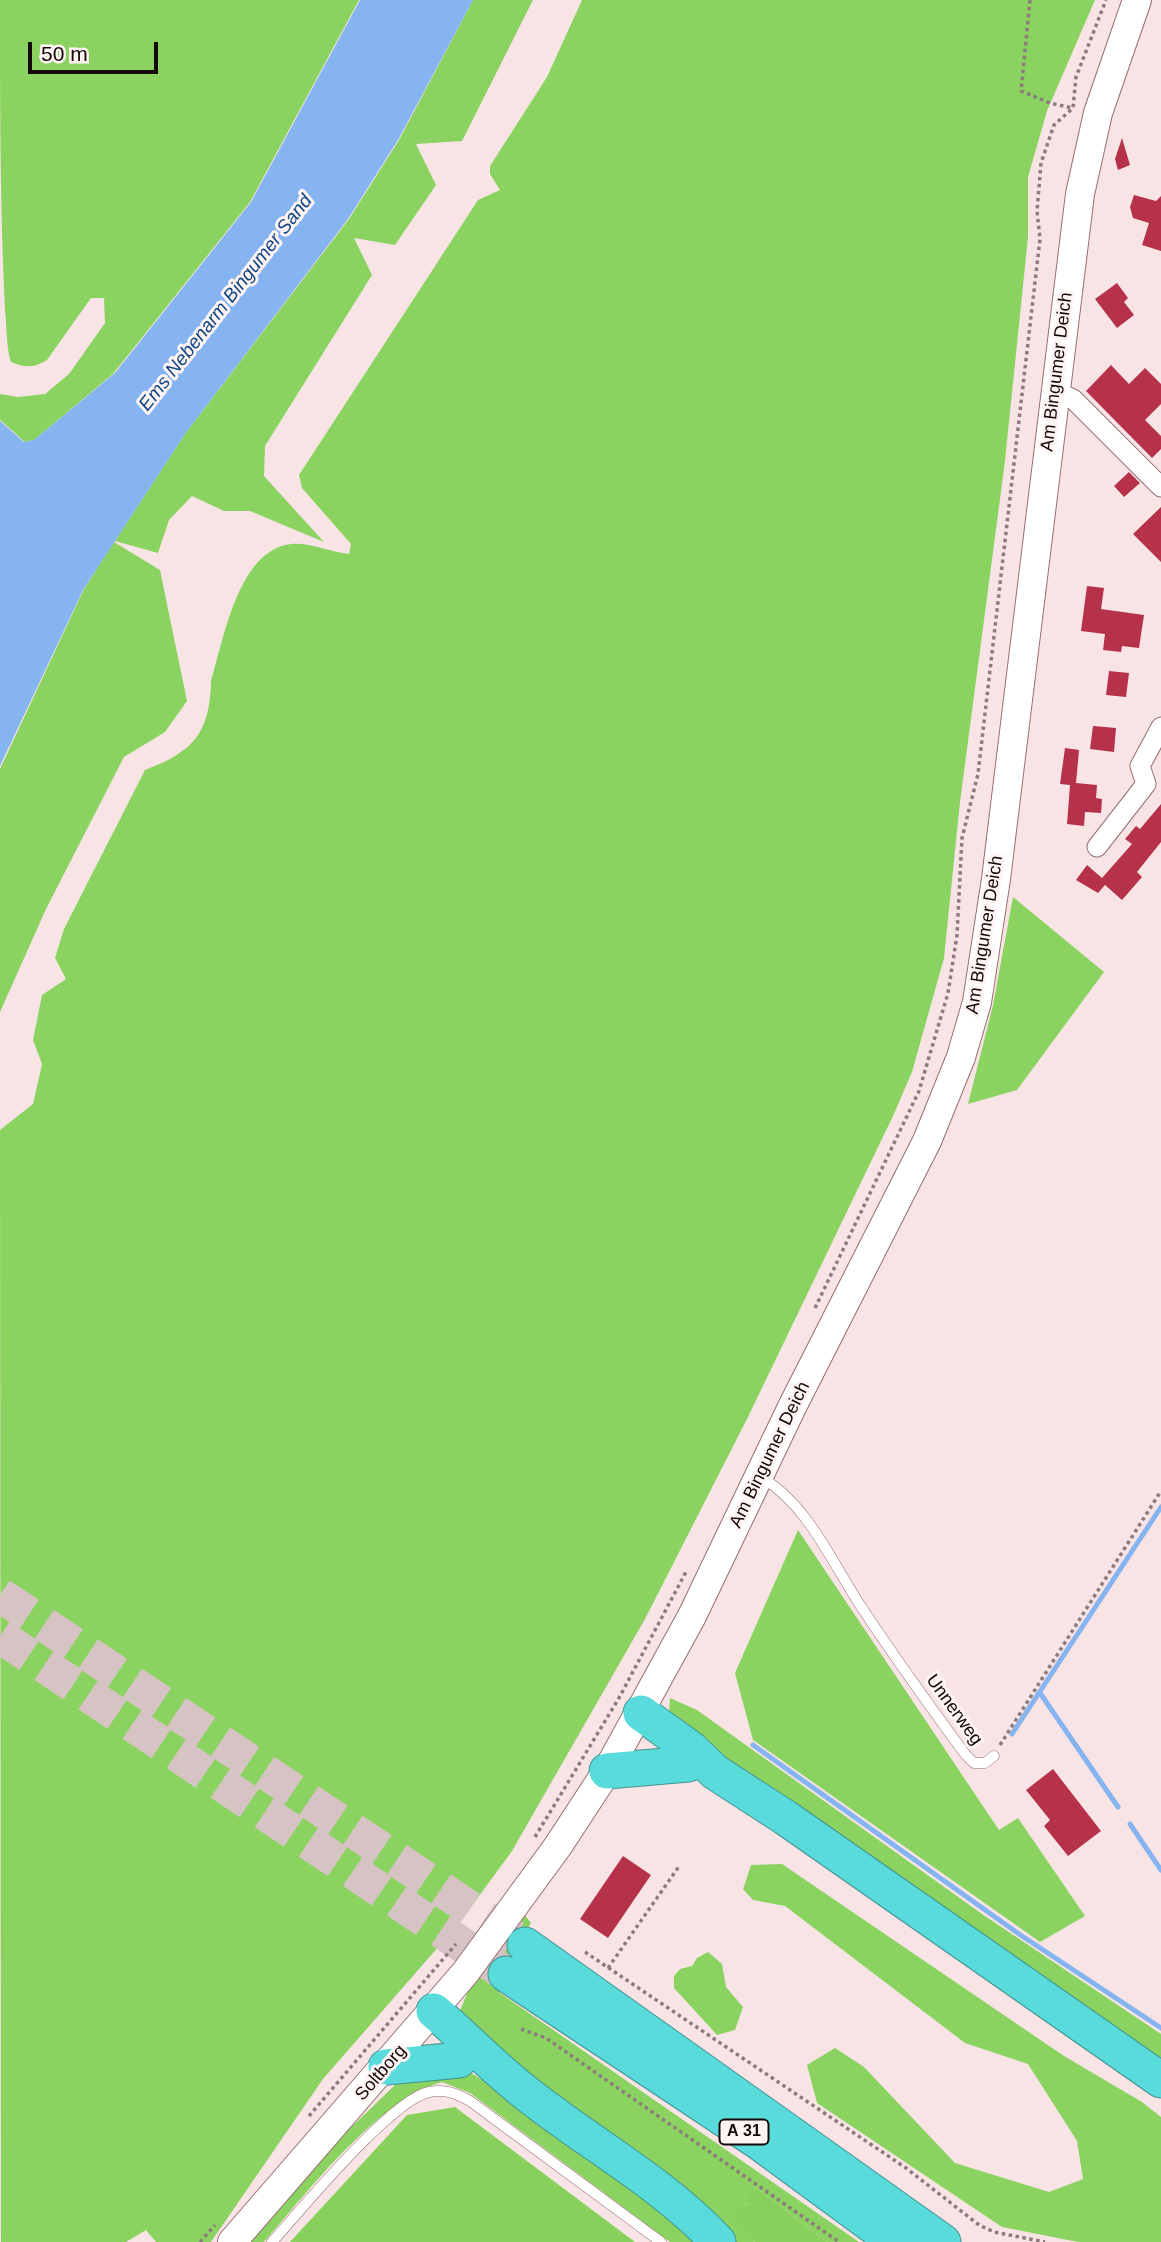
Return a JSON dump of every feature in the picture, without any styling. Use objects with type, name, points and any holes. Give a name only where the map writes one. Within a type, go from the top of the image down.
[{"type":"highway","points":[[638,1719],[691,1749],[701,1768],[786,1818],[1161,2080]]},
{"type":"highway","points":[[607,1771],[701,1768]]},
{"type":"highway","name":"A 31","points":[[525,1945],[943,2242]]},
{"type":"highway","name":"A 31","points":[[506,1973],[759,2143],[895,2242]]},
{"type":"highway","points":[[429,2016],[459,2060]]},
{"type":"highway","points":[[429,2016],[521,2089],[646,2177],[694,2216],[719,2242]]},
{"type":"highway","points":[[386,2067],[459,2060],[521,2089]]},
{"type":"main road","name":"Am Bingumer Deich","points":[[521,1898],[607,1771],[638,1719],[727,1546],[759,1476],[927,1141],[961,1057],[977,1002],[996,878],[1054,390],[1087,156],[1110,74],[1137,0]]},
{"type":"main road","name":"Soltborg","points":[[225,2232],[386,2067],[521,1898]]},
{"type":"street","points":[[1054,390],[1073,399],[1161,487]]},
{"type":"street","points":[[1097,847],[1146,784],[1140,766],[1161,727]]},
{"type":"lane","name":"Unnerweg","points":[[759,1476],[781,1492],[810,1526],[860,1606],[965,1754],[974,1763],[985,1763],[993,1756]]},
{"type":"lane","points":[[272,2242],[342,2163],[384,2123],[426,2092],[440,2091],[455,2092],[470,2101],[661,2242]]},
{"type":"path","points":[[1030,0],[1021,91],[1073,108]]},
{"type":"path","points":[[811,1316],[908,1117],[948,993],[957,935],[962,838],[978,774],[1040,239],[1037,211],[1041,163],[1054,125],[1073,108],[1076,77],[1106,0]]},
{"type":"path","name":"Unnerweg","points":[[993,1756],[1161,1491]]},
{"type":"path","points":[[530,1845],[619,1698],[690,1565]]},
{"type":"path","points":[[608,1968],[680,1865]]},
{"type":"path","points":[[303,2123],[461,1938]]},
{"type":"path","points":[[585,1952],[906,2168],[979,2225],[994,2232],[1045,2242]]},
{"type":"path","points":[[521,2029],[546,2038],[839,2242]]},
{"type":"path","points":[[200,2242],[225,2232]]},
{"type":"green space","points":[[0,0],[359,0],[250,202],[113,374],[34,440],[25,442],[0,420],[0,394],[18,397],[45,394],[69,374],[105,323],[104,298],[91,298],[47,360],[29,366],[11,362],[7,343],[2,233]]},
{"type":"green space","points":[[473,0],[533,0],[462,141],[416,144],[436,185],[395,245],[354,238],[372,275],[265,446],[264,476],[324,542],[250,511],[224,511],[192,496],[169,520],[158,553],[115,541],[185,434],[349,219],[399,140]]},
{"type":"green space","points":[[582,0],[1095,0],[1047,111],[1028,177],[1028,237],[1005,461],[960,802],[944,958],[912,1072],[748,1417],[645,1619],[512,1851],[460,1922],[323,2079],[211,2242],[156,2242],[146,2230],[126,2242],[1,2242],[0,1130],[33,1104],[42,1064],[33,1040],[42,995],[66,979],[55,958],[64,929],[145,770],[186,748],[202,728],[207,715],[211,681],[228,621],[246,579],[258,562],[273,550],[291,544],[305,544],[349,554],[351,544],[302,488],[299,475],[478,200],[500,190],[490,174],[490,166],[547,77]]},
{"type":"green space","points":[[114,542],[160,570],[187,701],[165,732],[124,757],[46,909],[0,1012],[0,769],[84,589]]},
{"type":"green space","points":[[1013,897],[1104,972],[1017,1090],[968,1104],[993,1005]]},
{"type":"green space","points":[[798,1530],[999,1830],[1018,1818],[1085,1916],[1040,1942],[753,1740],[735,1673]]},
{"type":"green space","points":[[670,1698],[697,1710],[982,1914],[1161,2034],[1161,2068],[680,1735],[669,1714]]},
{"type":"green space","points":[[782,1864],[1064,2056],[1142,2102],[1161,2117],[1161,2242],[1078,2242],[1002,2227],[817,2103],[807,2065],[835,2048],[864,2067],[955,2163],[1049,2192],[1083,2179],[1077,2141],[1028,2064],[965,2043],[785,1906],[753,1900],[743,1889],[751,1865]]},
{"type":"green space","points":[[524,1914],[531,1923],[494,1979],[500,1993],[859,2242],[827,2242],[755,2187],[750,2203],[730,2212],[755,2242],[729,2242],[501,2062],[460,2011],[470,1986]]},
{"type":"green space","points":[[708,1952],[722,1964],[726,1987],[743,2007],[735,2030],[717,2035],[674,1988],[674,1976],[680,1969],[692,1966],[697,1958]]},
{"type":"green space","points":[[448,2066],[471,2073],[516,2099],[704,2242],[670,2242],[470,2093],[442,2082],[417,2092],[369,2127],[323,2174],[264,2242],[245,2242],[309,2168],[396,2084],[414,2075]]},
{"type":"green space","points":[[455,2107],[635,2242],[290,2242],[407,2115]]},
{"type":"green space","points":[[755,2187],[827,2242],[755,2242],[729,2212],[750,2203],[748,2188]]},
{"type":"water","name":"Ems Nebenarm Bingumer Sand","points":[[360,0],[473,0],[398,140],[348,219],[185,434],[83,590],[0,766],[0,421],[24,442],[34,440],[115,373],[251,202]]},
{"type":"building","points":[[1122,138],[1130,165],[1118,170],[1115,159]]},
{"type":"building","points":[[1134,195],[1156,201],[1161,196],[1161,251],[1142,245],[1149,223],[1133,218],[1130,207]]},
{"type":"building","points":[[1117,283],[1128,298],[1124,302],[1134,315],[1117,328],[1095,299]]},
{"type":"building","points":[[1111,365],[1129,384],[1145,368],[1161,384],[1161,404],[1145,420],[1161,436],[1161,449],[1152,458],[1086,391]]},
{"type":"building","points":[[1129,472],[1140,483],[1124,497],[1114,486]]},
{"type":"building","points":[[1161,507],[1161,562],[1133,534]]},
{"type":"building","points":[[1087,586],[1104,588],[1101,609],[1144,615],[1139,648],[1122,646],[1121,652],[1103,650],[1105,634],[1081,631]]},
{"type":"building","points":[[1109,671],[1129,673],[1126,697],[1106,695]]},
{"type":"building","points":[[1093,726],[1116,728],[1114,752],[1090,749]]},
{"type":"building","points":[[1065,748],[1079,750],[1076,783],[1097,785],[1096,798],[1102,799],[1101,813],[1085,812],[1084,826],[1067,824],[1070,785],[1060,784]]},
{"type":"building","points":[[1161,804],[1161,842],[1137,872],[1142,877],[1122,900],[1105,885],[1098,893],[1076,880],[1087,865],[1102,878],[1132,844],[1125,839],[1136,826],[1140,829]]},
{"type":"building","points":[[1053,1769],[1101,1831],[1068,1856],[1044,1826],[1050,1820],[1026,1790]]},
{"type":"building","points":[[623,1856],[651,1875],[608,1938],[580,1919]]},
{"type":"waterway","points":[[1012,1734],[1161,1507]]},
{"type":"waterway","points":[[1040,1693],[1118,1807]]},
{"type":"waterway","points":[[753,1745],[1019,1934],[1161,2028]]},
{"type":"waterway","points":[[1130,1824],[1161,1870]]},
{"type":"tunnel","points":[[0,1595],[525,1945]]},
{"type":"tunnel","points":[[0,1636],[506,1974]]}]
